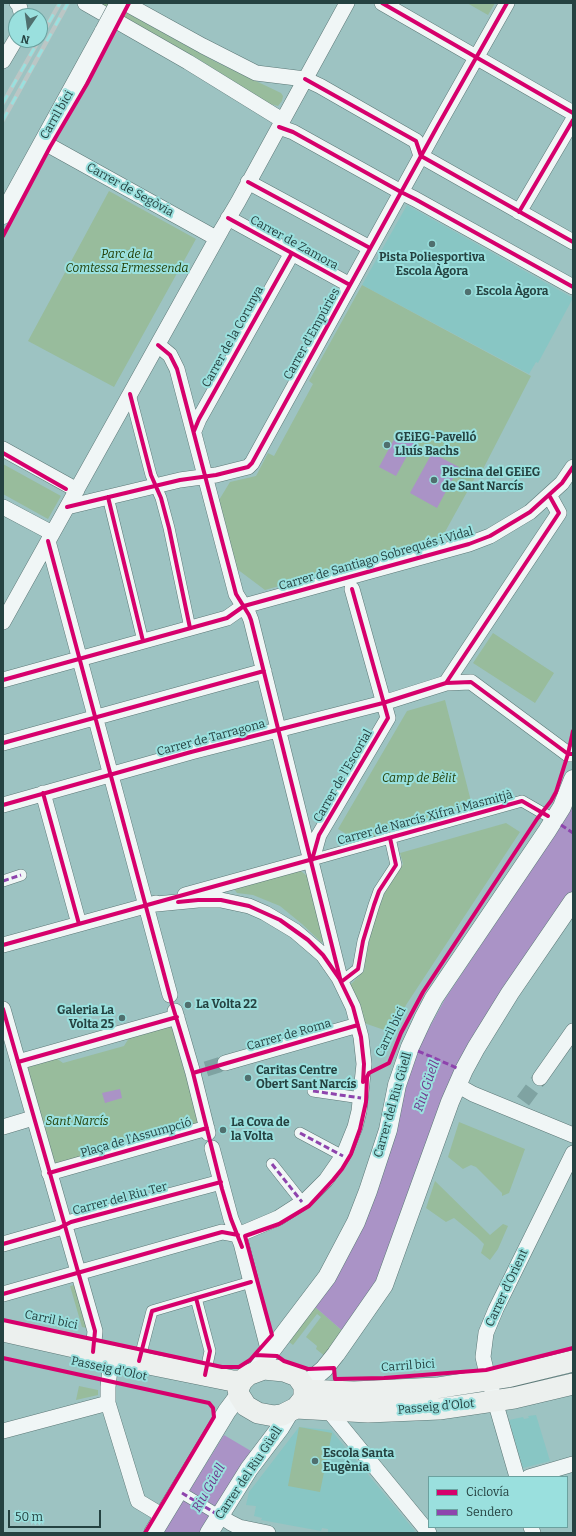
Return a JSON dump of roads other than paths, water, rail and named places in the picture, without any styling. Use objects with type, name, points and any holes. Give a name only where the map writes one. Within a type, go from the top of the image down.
[{"type":"main road","name":"Passeig d'Olot","points":[[3,1332],[139,1362],[245,1383]]},
{"type":"main road","name":"Passeig d'Olot","points":[[3,1346],[110,1369],[245,1383]]},
{"type":"main road","name":"Passeig d'Olot","points":[[298,1399],[354,1392],[437,1388],[489,1381],[573,1361]]},
{"type":"main road","points":[[264,1369],[284,1370],[297,1376],[298,1399],[274,1416],[258,1413],[246,1406],[245,1383],[264,1369]]},
{"type":"main road","name":"Passeig d'Olot","points":[[298,1399],[328,1410],[368,1412],[431,1409],[494,1401],[573,1384]]},
{"type":"street","points":[[85,3],[188,62],[293,132],[573,287]]},
{"type":"street","points":[[3,215],[119,3]]},
{"type":"street","points":[[125,3],[256,73],[305,79],[416,141],[421,156],[573,242]]},
{"type":"street","points":[[3,622],[347,3]]},
{"type":"street","points":[[382,3],[573,113]]},
{"type":"street","name":"Carrer d'Empúries","points":[[67,507],[180,480],[205,477],[248,467],[252,463],[507,3]]},
{"type":"street","points":[[3,62],[11,48]]},
{"type":"street","points":[[519,212],[573,120]]},
{"type":"street","name":"Carrer de Segòvia","points":[[43,142],[216,238]]},
{"type":"street","points":[[248,182],[370,248]]},
{"type":"street","name":"Carrer de Zamora","points":[[228,218],[350,285]]},
{"type":"street","name":"Carrer de la Corunya","points":[[194,431],[199,419],[292,253]]},
{"type":"street","points":[[3,1294],[222,1232],[238,1235],[278,1218],[302,1202],[326,1180],[343,1156],[355,1127],[361,1098],[364,1064],[361,1037],[353,1007],[342,982],[251,620],[236,594],[177,369],[170,355],[158,345]]},
{"type":"street","points":[[130,394],[151,475],[161,498],[194,627]]},
{"type":"street","points":[[3,449],[77,490]]},
{"type":"street","name":"Carrer de Santiago Sobrequés i Vidal","points":[[3,680],[227,618],[244,606],[469,544],[490,536],[530,512],[562,483],[573,467]]},
{"type":"street","points":[[446,683],[559,513],[548,495]]},
{"type":"street","points":[[108,497],[143,641]]},
{"type":"street","points":[[3,507],[50,537],[80,659],[170,995]]},
{"type":"street","name":"Carrer de l'Escorial","points":[[312,860],[319,835],[388,718],[352,589]]},
{"type":"street","points":[[3,743],[264,671]]},
{"type":"street","name":"Carrer de Tarragona","points":[[3,805],[112,774],[383,703],[446,683],[472,682],[568,754],[573,754]]},
{"type":"street","name":"Carrer del Riu Güell","points":[[153,1533],[245,1383],[327,1277],[356,1222],[368,1190],[388,1130],[397,1085],[410,1047],[426,1012],[547,831],[562,807],[573,779]]},
{"type":"street","points":[[43,793],[80,924]]},
{"type":"street","name":"Carrer de Narcís Xifra i Masmitjà","points":[[3,945],[522,801],[548,816]]},
{"type":"street","points":[[342,982],[358,969],[363,941],[379,891],[396,865],[390,838]]},
{"type":"street","points":[[3,881],[21,875]]},
{"type":"street","points":[[146,905],[198,900],[220,900],[249,906],[280,920],[308,940],[323,955],[342,982]]},
{"type":"street","name":"Carrer del Riu Güell","points":[[209,1533],[249,1469],[280,1428],[298,1399],[336,1354],[384,1285],[457,1085],[476,1048],[510,993],[573,901]]},
{"type":"street","points":[[3,1009],[95,1331],[93,1352]]},
{"type":"street","name":"Plaça de l'Assumpció","points":[[18,1062],[176,1014],[199,1071],[208,1130],[49,1173]]},
{"type":"street","name":"Carrer de Roma","points":[[225,1063],[358,1025]]},
{"type":"street","points":[[540,1078],[573,1031]]},
{"type":"street","points":[[457,1085],[473,1094],[520,1106],[573,1135]]},
{"type":"street","points":[[313,1091],[361,1098]]},
{"type":"street","points":[[3,1127],[33,1118]]},
{"type":"street","points":[[300,1133],[343,1156]]},
{"type":"street","points":[[212,1148],[231,1218],[238,1235],[269,1353]]},
{"type":"street","name":"Carrer d'Orient","points":[[517,1476],[489,1381],[484,1357],[486,1333],[490,1320],[573,1153]]},
{"type":"street","points":[[272,1164],[302,1202]]},
{"type":"street","name":"Carrer del Riu Ter","points":[[3,1244],[65,1225],[221,1182]]},
{"type":"street","points":[[139,1362],[152,1311],[251,1282]]},
{"type":"street","points":[[196,1298],[210,1351],[205,1375]]},
{"type":"street","points":[[110,1369],[108,1403],[138,1500],[163,1516]]},
{"type":"street","points":[[3,1432],[108,1403]]},
{"type":"street","points":[[328,1410],[429,1533]]},
{"type":"street","points":[[532,1476],[573,1464]]},
{"type":"street","points":[[182,1493],[239,1527],[268,1533]]},
{"type":"water","points":[[398,432],[415,441],[396,476],[379,467]]},
{"type":"water","name":"Piscina del GEiEG de Sant Narcís","points":[[432,453],[459,467],[437,508],[410,493]]},
{"type":"water","name":"Riu Güell","points":[[573,804],[573,890],[484,1022],[386,1265],[345,1333],[314,1306],[421,1043],[445,999],[561,825]]},
{"type":"water","points":[[120,1089],[122,1098],[105,1103],[102,1093]]},
{"type":"water","name":"Riu Güell","points":[[224,1435],[251,1451],[201,1533],[163,1533]]},
{"type":"tunnel","points":[[206,1069],[225,1063]]},
{"type":"tunnel","points":[[523,1101],[540,1078]]},
{"type":"railway","points":[[48,24],[60,3]]},
{"type":"railway","points":[[3,120],[68,3]]},
{"type":"railway","points":[[3,103],[34,48]]},
{"type":"place","name":"Pista Poliesportiva Escola Àgora","points":[[432,244]]},
{"type":"place","name":"Escola Àgora","points":[[468,292]]},
{"type":"place","name":"GEiEG-Pavelló Lluís Bachs","points":[[387,445]]},
{"type":"place","name":"Piscina del GEiEG de Sant Narcís","points":[[434,480]]},
{"type":"place","name":"La Volta 22","points":[[188,1005]]},
{"type":"place","name":"Galeria La Volta 25","points":[[122,1018]]},
{"type":"place","name":"Caritas Centre Obert Sant Narcís","points":[[248,1078]]},
{"type":"place","name":"La Cova de la Volta","points":[[223,1130]]},
{"type":"place","name":"Escola Santa Eugènia","points":[[315,1461]]},
{"type":"park label","name":"Parc de la Comtessa Ermessenda","points":[[127,262]]},
{"type":"park label","name":"Camp de Bèlit","points":[[419,779]]},
{"type":"park label","name":"Sant Narcís","points":[[77,1122]]}]
